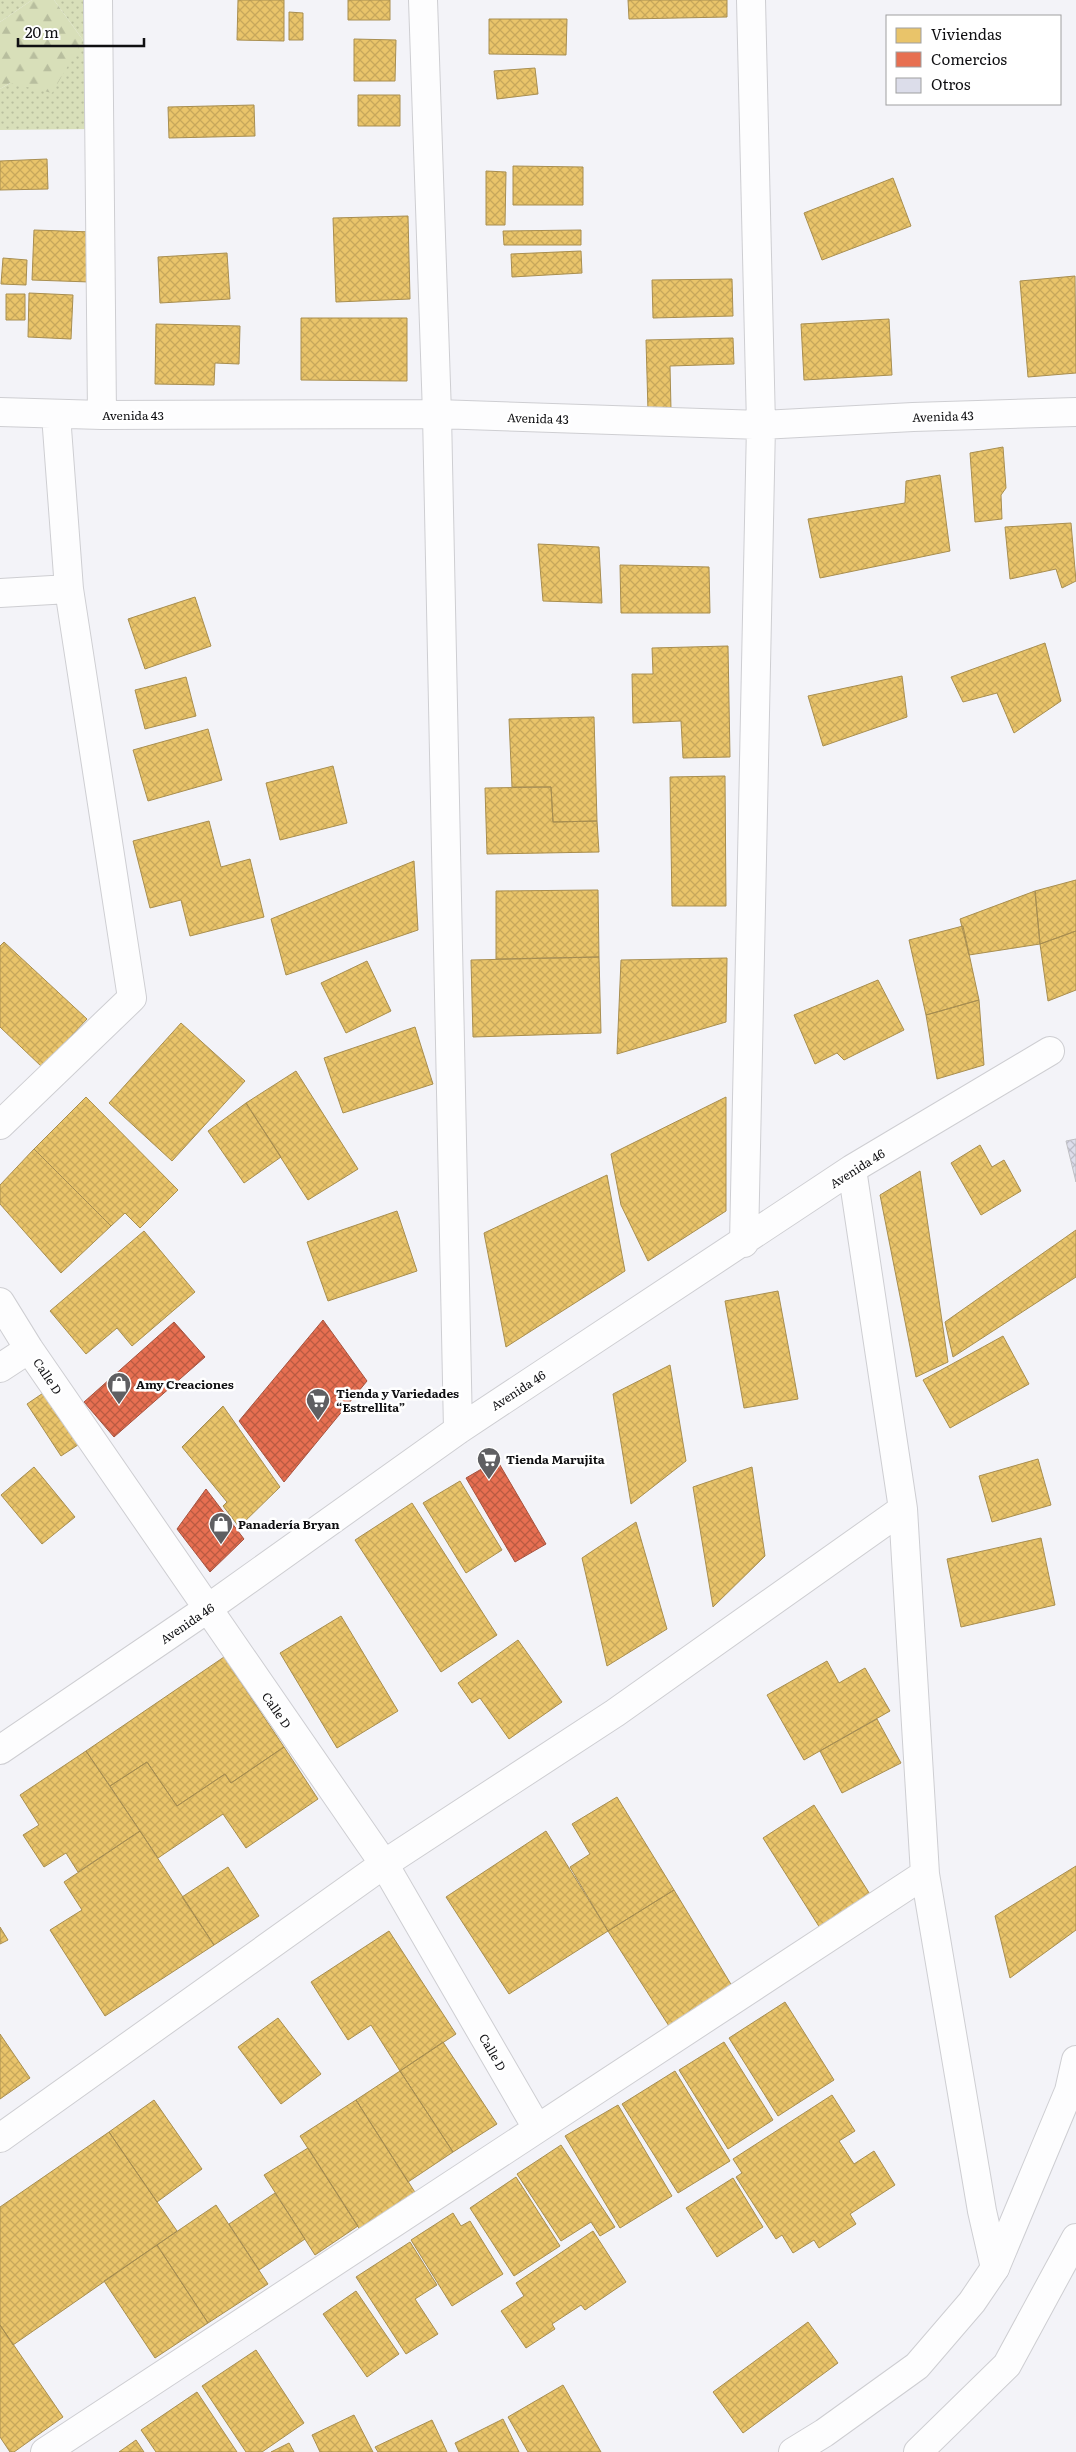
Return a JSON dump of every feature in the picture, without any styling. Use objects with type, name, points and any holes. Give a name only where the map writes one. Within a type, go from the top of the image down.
[{"type":"street","points":[[98,0],[102,415]]},
{"type":"street","points":[[423,0],[437,414],[458,1430]]},
{"type":"street","points":[[744,1243],[761,425],[752,0]]},
{"type":"street","name":"Avenida 43","points":[[0,412],[56,415],[437,414],[761,425],[913,416],[1076,412]]},
{"type":"street","points":[[0,1125],[132,998],[68,589],[56,415]]},
{"type":"street","points":[[0,593],[68,589]]},
{"type":"street","name":"Avenida 46","points":[[0,1750],[207,1609],[458,1430],[744,1243],[852,1169],[1050,1051]]},
{"type":"street","points":[[852,1169],[903,1509],[925,1874],[982,2211],[995,2268]]},
{"type":"street","name":"Calle D","points":[[0,1302],[207,1609],[384,1864],[537,2128]]},
{"type":"street","points":[[0,1368],[30,1349]]},
{"type":"street","points":[[0,2138],[384,1864],[615,1713],[903,1509]]},
{"type":"street","points":[[45,2452],[925,1874]]},
{"type":"street","points":[[793,2452],[824,2433],[917,2366],[972,2302],[995,2268],[1069,2091],[1076,2060]]},
{"type":"street","points":[[918,2452],[1007,2365],[1076,2238]]},
{"type":"green space","points":[[0,0],[32,0],[0,22]]},
{"type":"green space","points":[[32,0],[54,0],[83,40],[52,93],[10,83],[0,89],[0,22]]},
{"type":"green space","points":[[54,0],[95,0],[95,129],[0,130],[0,89],[83,40]]},
{"type":"building: Viviendas","points":[[238,0],[284,0],[284,41],[237,40]]},
{"type":"building: Viviendas","points":[[348,0],[390,0],[390,20],[348,20]]},
{"type":"building: Viviendas","points":[[628,0],[727,0],[727,17],[629,19]]},
{"type":"building: Viviendas","points":[[289,12],[303,13],[303,40],[289,40]]},
{"type":"building: Viviendas","points":[[489,19],[567,19],[566,55],[489,54]]},
{"type":"building: Viviendas","points":[[354,39],[396,40],[395,81],[354,81]]},
{"type":"building: Viviendas","points":[[535,68],[538,94],[497,99],[494,71]]},
{"type":"building: Viviendas","points":[[358,95],[400,95],[400,126],[358,126]]},
{"type":"building: Viviendas","points":[[254,105],[255,136],[169,138],[168,107]]},
{"type":"building: Viviendas","points":[[47,159],[48,189],[0,190],[0,161]]},
{"type":"building: Viviendas","points":[[513,166],[583,167],[583,205],[513,205]]},
{"type":"building: Viviendas","points":[[486,171],[506,172],[505,225],[486,225]]},
{"type":"building: Viviendas","points":[[893,178],[911,226],[822,260],[804,213]]},
{"type":"building: Viviendas","points":[[408,216],[410,299],[336,302],[333,218]]},
{"type":"building: Viviendas","points":[[34,230],[92,232],[90,282],[32,280]]},
{"type":"building: Viviendas","points":[[581,230],[581,245],[504,245],[503,231]]},
{"type":"building: Viviendas","points":[[581,251],[582,273],[512,277],[511,254]]},
{"type":"building: Viviendas","points":[[227,253],[230,299],[160,303],[158,257]]},
{"type":"building: Viviendas","points":[[3,258],[27,260],[26,285],[1,284]]},
{"type":"building: Viviendas","points":[[1075,276],[1076,373],[1028,377],[1020,281]]},
{"type":"building: Viviendas","points":[[732,279],[733,316],[653,318],[652,280]]},
{"type":"building: Viviendas","points":[[29,293],[73,295],[71,339],[28,337]]},
{"type":"building: Viviendas","points":[[6,294],[25,294],[25,320],[6,320]]},
{"type":"building: Viviendas","points":[[301,318],[407,318],[407,381],[301,380]]},
{"type":"building: Viviendas","points":[[889,319],[892,375],[804,380],[801,324]]},
{"type":"building: Viviendas","points":[[156,324],[240,326],[239,364],[215,363],[214,385],[155,384]]},
{"type":"building: Viviendas","points":[[733,338],[734,364],[670,366],[671,410],[648,411],[646,340]]},
{"type":"building: Viviendas","points":[[1003,447],[1006,488],[1001,495],[1002,519],[975,522],[970,453]]},
{"type":"building: Viviendas","points":[[940,475],[950,551],[820,578],[808,519],[905,503],[906,481]]},
{"type":"building: Viviendas","points":[[1071,523],[1076,581],[1062,588],[1056,569],[1010,579],[1005,527]]},
{"type":"building: Viviendas","points":[[538,544],[599,547],[602,603],[543,601]]},
{"type":"building: Viviendas","points":[[620,565],[709,567],[710,613],[621,613]]},
{"type":"building: Viviendas","points":[[195,597],[211,646],[145,669],[128,619]]},
{"type":"building: Viviendas","points":[[1045,643],[1061,701],[1014,733],[997,693],[963,702],[951,677]]},
{"type":"building: Viviendas","points":[[728,646],[730,757],[683,758],[681,721],[633,723],[632,674],[653,674],[652,648]]},
{"type":"building: Viviendas","points":[[902,676],[907,717],[823,746],[808,696]]},
{"type":"building: Viviendas","points":[[186,677],[196,716],[145,729],[135,690]]},
{"type":"building: Viviendas","points":[[594,717],[597,821],[553,822],[551,787],[512,787],[509,719]]},
{"type":"building: Viviendas","points":[[208,729],[222,780],[148,801],[133,750]]},
{"type":"building: Viviendas","points":[[333,766],[347,823],[280,840],[266,783]]},
{"type":"building: Viviendas","points":[[725,776],[726,906],[672,906],[670,777]]},
{"type":"building: Viviendas","points":[[551,787],[553,822],[597,821],[599,852],[487,854],[485,788]]},
{"type":"building: Viviendas","points":[[209,821],[221,867],[250,859],[264,917],[190,936],[181,900],[150,908],[133,841]]},
{"type":"building: Viviendas","points":[[414,861],[418,930],[286,975],[271,919]]},
{"type":"building: Viviendas","points":[[1076,880],[1076,931],[1040,944],[1035,891]]},
{"type":"building: Viviendas","points":[[598,890],[599,957],[496,959],[496,891]]},
{"type":"building: Viviendas","points":[[1035,891],[1040,944],[969,955],[960,919]]},
{"type":"building: Viviendas","points":[[963,926],[979,1000],[926,1015],[909,940]]},
{"type":"building: Viviendas","points":[[1076,931],[1076,990],[1048,1001],[1040,944]]},
{"type":"building: Viviendas","points":[[4,942],[87,1019],[42,1067],[0,1027],[0,946]]},
{"type":"building: Viviendas","points":[[599,957],[601,1033],[473,1037],[471,960]]},
{"type":"building: Viviendas","points":[[727,958],[726,1022],[617,1054],[621,960]]},
{"type":"building: Viviendas","points":[[367,961],[391,1011],[346,1033],[321,983]]},
{"type":"building: Viviendas","points":[[878,980],[904,1030],[844,1060],[837,1053],[815,1064],[794,1015]]},
{"type":"building: Viviendas","points":[[979,1000],[984,1065],[937,1079],[926,1015]]},
{"type":"building: Viviendas","points":[[181,1023],[245,1081],[172,1161],[109,1103]]},
{"type":"building: Viviendas","points":[[415,1027],[433,1084],[343,1113],[324,1058]]},
{"type":"building: Viviendas","points":[[296,1071],[358,1169],[308,1200],[246,1103]]},
{"type":"building: Viviendas","points":[[86,1097],[178,1190],[140,1228],[125,1213],[111,1226],[34,1149]]},
{"type":"building: Viviendas","points":[[726,1097],[726,1211],[648,1261],[621,1205],[611,1154]]},
{"type":"building: Viviendas","points":[[246,1103],[281,1157],[244,1183],[208,1131]]},
{"type":"building: Viviendas","points":[[980,1145],[992,1167],[1004,1160],[1021,1191],[981,1215],[951,1163]]},
{"type":"building: Viviendas","points":[[34,1149],[111,1226],[61,1273],[0,1204],[0,1185]]},
{"type":"building: Viviendas","points":[[920,1171],[948,1362],[916,1377],[880,1195]]},
{"type":"building: Viviendas","points":[[607,1175],[625,1271],[506,1347],[484,1233]]},
{"type":"building: Viviendas","points":[[397,1211],[417,1271],[328,1301],[307,1242]]},
{"type":"building: Viviendas","points":[[1076,1230],[1076,1277],[953,1357],[945,1322]]},
{"type":"building: Viviendas","points":[[144,1231],[195,1292],[132,1346],[117,1328],[86,1354],[50,1311]]},
{"type":"building: Viviendas","points":[[778,1291],[798,1399],[744,1408],[725,1301]]},
{"type":"building: Viviendas","points":[[1003,1336],[1029,1384],[950,1428],[923,1380]]},
{"type":"building: Viviendas","points":[[670,1365],[686,1461],[631,1504],[613,1394]]},
{"type":"building: Viviendas","points":[[52,1387],[87,1439],[61,1456],[27,1404]]},
{"type":"building: Viviendas","points":[[223,1406],[280,1487],[239,1527],[223,1506],[227,1502],[182,1447]]},
{"type":"building: Viviendas","points":[[1038,1459],[1051,1505],[992,1522],[979,1476]]},
{"type":"building: Viviendas","points":[[34,1467],[75,1517],[42,1544],[1,1495]]},
{"type":"building: Viviendas","points":[[752,1467],[765,1556],[713,1607],[693,1487]]},
{"type":"building: Viviendas","points":[[460,1481],[502,1550],[466,1573],[423,1503]]},
{"type":"building: Viviendas","points":[[412,1503],[497,1635],[441,1672],[355,1540]]},
{"type":"building: Viviendas","points":[[636,1522],[667,1629],[607,1666],[582,1558]]},
{"type":"building: Viviendas","points":[[1041,1538],[1055,1605],[961,1627],[947,1559]]},
{"type":"building: Viviendas","points":[[341,1616],[398,1711],[337,1748],[280,1653]]},
{"type":"building: Viviendas","points":[[518,1640],[562,1702],[509,1739],[480,1698],[472,1703],[458,1683]]},
{"type":"building: Viviendas","points":[[224,1657],[284,1747],[231,1783],[225,1774],[177,1806],[147,1762],[110,1786],[86,1751]]},
{"type":"building: Viviendas","points":[[827,1661],[839,1683],[865,1668],[890,1711],[804,1760],[767,1695]]},
{"type":"building: Viviendas","points":[[877,1719],[901,1763],[842,1793],[820,1751]]},
{"type":"building: Viviendas","points":[[284,1747],[318,1799],[246,1848],[223,1814],[158,1858],[110,1786],[147,1762],[177,1806],[225,1774],[231,1783]]},
{"type":"building: Viviendas","points":[[86,1751],[140,1831],[78,1872],[66,1853],[44,1867],[23,1835],[39,1825],[20,1795]]},
{"type":"building: Viviendas","points":[[617,1797],[674,1890],[608,1931],[570,1867],[590,1854],[572,1824]]},
{"type":"building: Viviendas","points":[[814,1805],[871,1896],[820,1928],[763,1838]]},
{"type":"building: Viviendas","points":[[140,1831],[214,1945],[105,2016],[50,1930],[82,1910],[64,1882]]},
{"type":"building: Viviendas","points":[[546,1831],[608,1931],[509,1994],[446,1897]]},
{"type":"building: Viviendas","points":[[1076,1866],[1076,1930],[1010,1978],[995,1916]]},
{"type":"building: Viviendas","points":[[228,1867],[259,1916],[214,1945],[182,1897]]},
{"type":"building: Viviendas","points":[[674,1890],[732,1986],[669,2026],[608,1931]]},
{"type":"building: Viviendas","points":[[0,1927],[8,1940],[0,1944]]},
{"type":"building: Viviendas","points":[[389,1931],[456,2034],[400,2071],[371,2025],[348,2040],[311,1982]]},
{"type":"building: Viviendas","points":[[785,2002],[834,2080],[778,2116],[729,2038]]},
{"type":"building: Viviendas","points":[[278,2018],[321,2074],[281,2104],[238,2047]]},
{"type":"building: Viviendas","points":[[0,2034],[30,2078],[0,2099]]},
{"type":"building: Viviendas","points":[[443,2042],[497,2124],[453,2152],[400,2071]]},
{"type":"building: Viviendas","points":[[724,2042],[773,2120],[728,2149],[679,2070]]},
{"type":"building: Viviendas","points":[[400,2071],[453,2152],[408,2182],[356,2100]]},
{"type":"building: Viviendas","points":[[675,2071],[730,2161],[678,2193],[622,2104]]},
{"type":"building: Viviendas","points":[[832,2095],[855,2131],[839,2141],[854,2164],[874,2151],[895,2185],[850,2214],[856,2224],[819,2248],[814,2240],[793,2253],[782,2235],[776,2239],[736,2177],[742,2173],[733,2159]]},
{"type":"building: Viviendas","points":[[154,2100],[202,2169],[157,2202],[109,2132]]},
{"type":"building: Viviendas","points":[[356,2100],[418,2197],[362,2233],[300,2136]]},
{"type":"building: Viviendas","points":[[618,2105],[672,2196],[620,2228],[565,2136]]},
{"type":"building: Viviendas","points":[[109,2132],[177,2231],[13,2345],[0,2325],[0,2207]]},
{"type":"building: Viviendas","points":[[561,2145],[615,2227],[600,2236],[591,2222],[561,2241],[517,2174]]},
{"type":"building: Viviendas","points":[[308,2148],[358,2226],[315,2255],[264,2175]]},
{"type":"building: Viviendas","points":[[516,2177],[560,2246],[514,2276],[470,2208]]},
{"type":"building: Viviendas","points":[[733,2178],[763,2227],[717,2257],[686,2208]]},
{"type":"building: Viviendas","points":[[275,2193],[305,2239],[259,2270],[229,2224]]},
{"type":"building: Viviendas","points":[[216,2205],[268,2284],[208,2323],[157,2245]]},
{"type":"building: Viviendas","points":[[453,2213],[461,2226],[470,2221],[503,2274],[452,2306],[411,2240]]},
{"type":"building: Viviendas","points":[[593,2231],[626,2282],[585,2310],[581,2305],[552,2324],[555,2329],[526,2348],[501,2311],[524,2296],[516,2283]]},
{"type":"building: Viviendas","points":[[410,2242],[437,2285],[415,2299],[438,2334],[406,2354],[356,2277]]},
{"type":"building: Viviendas","points":[[157,2245],[208,2323],[155,2358],[104,2281]]},
{"type":"building: Viviendas","points":[[356,2291],[399,2354],[367,2377],[323,2314]]},
{"type":"building: Viviendas","points":[[808,2322],[838,2363],[743,2433],[713,2392]]},
{"type":"building: Viviendas","points":[[0,2325],[63,2417],[14,2452],[10,2452],[0,2437]]},
{"type":"building: Viviendas","points":[[256,2350],[304,2423],[262,2452],[246,2452],[202,2386]]},
{"type":"building: Viviendas","points":[[563,2385],[601,2452],[528,2452],[508,2417]]},
{"type":"building: Viviendas","points":[[197,2392],[237,2452],[156,2452],[141,2430]]},
{"type":"building: Viviendas","points":[[354,2415],[373,2452],[320,2452],[312,2435]]},
{"type":"building: Viviendas","points":[[503,2419],[519,2452],[459,2452],[455,2443]]},
{"type":"building: Viviendas","points":[[432,2420],[447,2452],[378,2452],[375,2447]]},
{"type":"building: Viviendas","points":[[136,2440],[144,2452],[119,2452]]},
{"type":"building: Viviendas","points":[[289,2443],[294,2452],[271,2452]]},
{"type":"building: Comercios","points":[[323,1320],[367,1381],[284,1482],[239,1421]]},
{"type":"building: Comercios","points":[[174,1322],[205,1357],[114,1437],[84,1402]]},
{"type":"building: Comercios","points":[[497,1460],[546,1544],[515,1562],[466,1478]]},
{"type":"building: Comercios","points":[[206,1489],[244,1539],[210,1572],[177,1529]]},
{"type":"building: Otros","points":[[1076,1139],[1076,1182],[1066,1141]]},
{"type":"place","name":"Amy Creaciones","points":[[119,1405]]},
{"type":"place","name":"Tienda y Variedades “Estrellita”","points":[[318,1421]]},
{"type":"place","name":"Tienda Marujita","points":[[489,1480]]},
{"type":"place","name":"Panadería Bryan","points":[[221,1545]]}]
